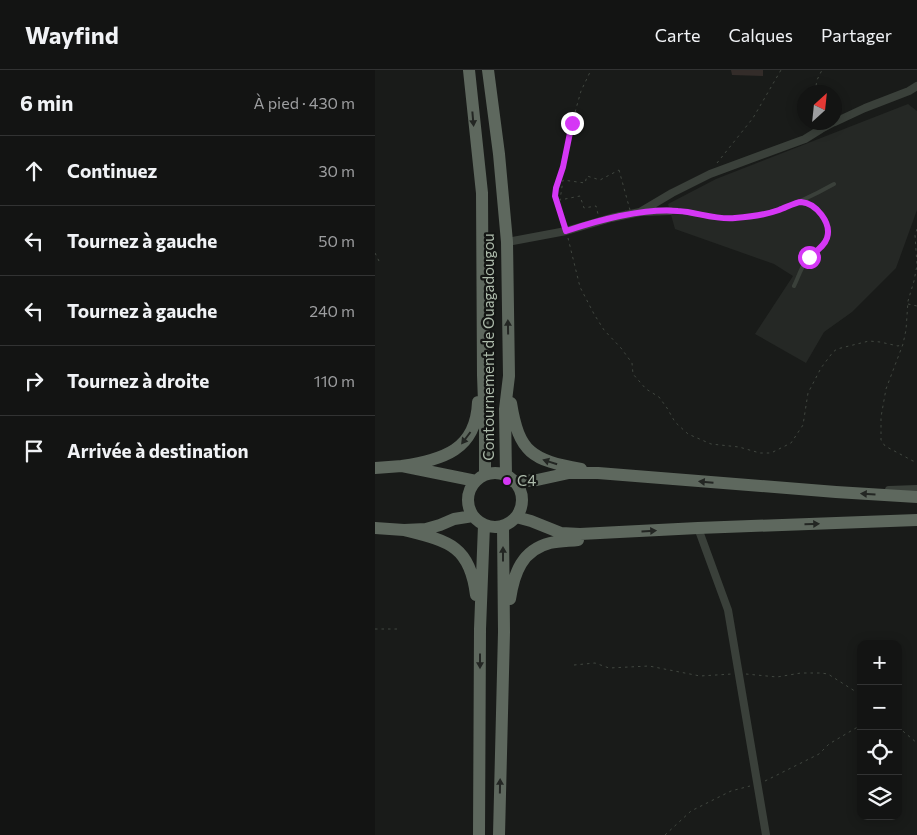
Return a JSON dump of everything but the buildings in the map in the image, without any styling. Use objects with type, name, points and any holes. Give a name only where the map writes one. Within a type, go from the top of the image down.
[{"type":"highway","name":"Contournement de Ouagadougou","points":[[469,70],[481,193],[483,375],[485,400],[480,478]]},
{"type":"highway","name":"Contournement de Ouagadougou","points":[[488,70],[499,154],[507,242],[509,376],[505,409],[510,479]]},
{"type":"highway","points":[[375,468],[427,462],[455,450],[465,441],[473,429],[477,414],[478,393],[483,375]]},
{"type":"highway","points":[[509,376],[510,399],[514,421],[518,434],[526,446],[536,456],[548,462],[598,473]]},
{"type":"highway","points":[[402,466],[480,478]]},
{"type":"highway","points":[[510,479],[519,487],[521,494],[521,508],[516,517],[503,526],[494,527],[481,524],[473,516],[469,507],[469,493],[471,486],[480,478],[495,473],[510,479],[537,480],[569,474],[598,473],[917,497]]},
{"type":"highway","points":[[375,528],[426,529],[454,519],[473,516]]},
{"type":"highway","points":[[516,517],[561,533],[580,534],[917,520]]},
{"type":"highway","points":[[479,835],[480,629],[484,525]]},
{"type":"highway","points":[[499,835],[504,632],[503,526]]},
{"type":"highway","points":[[404,530],[446,542],[460,553],[469,566],[475,583],[480,629]]},
{"type":"highway","points":[[504,632],[513,581],[518,568],[527,556],[538,547],[551,543],[614,533]]},
{"type":"street","points":[[842,118],[917,86]]},
{"type":"street","points":[[640,212],[672,193],[707,176],[805,139],[819,130]]},
{"type":"street","points":[[507,242],[566,231],[640,212],[670,211]]},
{"type":"street","points":[[889,490],[917,489]]},
{"type":"street","points":[[698,528],[728,610],[766,835]]},
{"type":"lane","points":[[670,211],[716,218],[762,215],[800,202],[834,184]]},
{"type":"lane","points":[[794,286],[805,262],[821,248],[828,233],[826,221],[819,212],[812,206],[800,202]]},
{"type":"path","points":[[591,70],[581,91],[555,196],[580,287],[594,314],[604,330],[632,363],[633,374],[646,389],[659,397],[675,422],[688,434],[711,444],[771,452],[791,443],[803,425],[808,394],[821,368],[833,352],[837,349],[869,341],[898,346],[903,344]]},
{"type":"path","points":[[707,176],[753,118],[781,70]]},
{"type":"path","points":[[816,85],[822,70]]},
{"type":"path","points":[[619,170],[630,210],[599,218],[597,206],[584,208],[580,196],[560,200],[563,180],[585,183],[587,176],[600,180],[619,170]]},
{"type":"path","points":[[917,229],[915,235],[917,265],[908,304],[903,344],[887,389],[881,418],[881,440],[885,446],[917,462]]},
{"type":"path","points":[[375,254],[380,262]]},
{"type":"path","points":[[908,304],[917,306]]},
{"type":"path","points":[[375,629],[400,629]]},
{"type":"path","points":[[574,665],[595,663],[609,668],[649,666],[700,676],[739,673],[777,677],[801,673],[821,673],[828,674],[857,692]]},
{"type":"path","points":[[902,730],[917,743]]},
{"type":"shaded area","points":[[731,70],[763,70],[763,76],[732,75]]},
{"type":"shaded area","points":[[908,104],[917,111],[917,210],[896,268],[852,312],[824,332],[806,363],[755,334],[793,276],[774,264],[675,229],[668,204],[716,179]]},
{"type":"place","name":"C4","points":[[507,481]]},
{"type":"route","points":[[572,123],[555,196],[566,231],[640,212],[679,211],[716,218],[733,218],[762,215],[800,202],[812,206],[819,212],[826,221],[828,233],[821,248],[809,257]]}]
